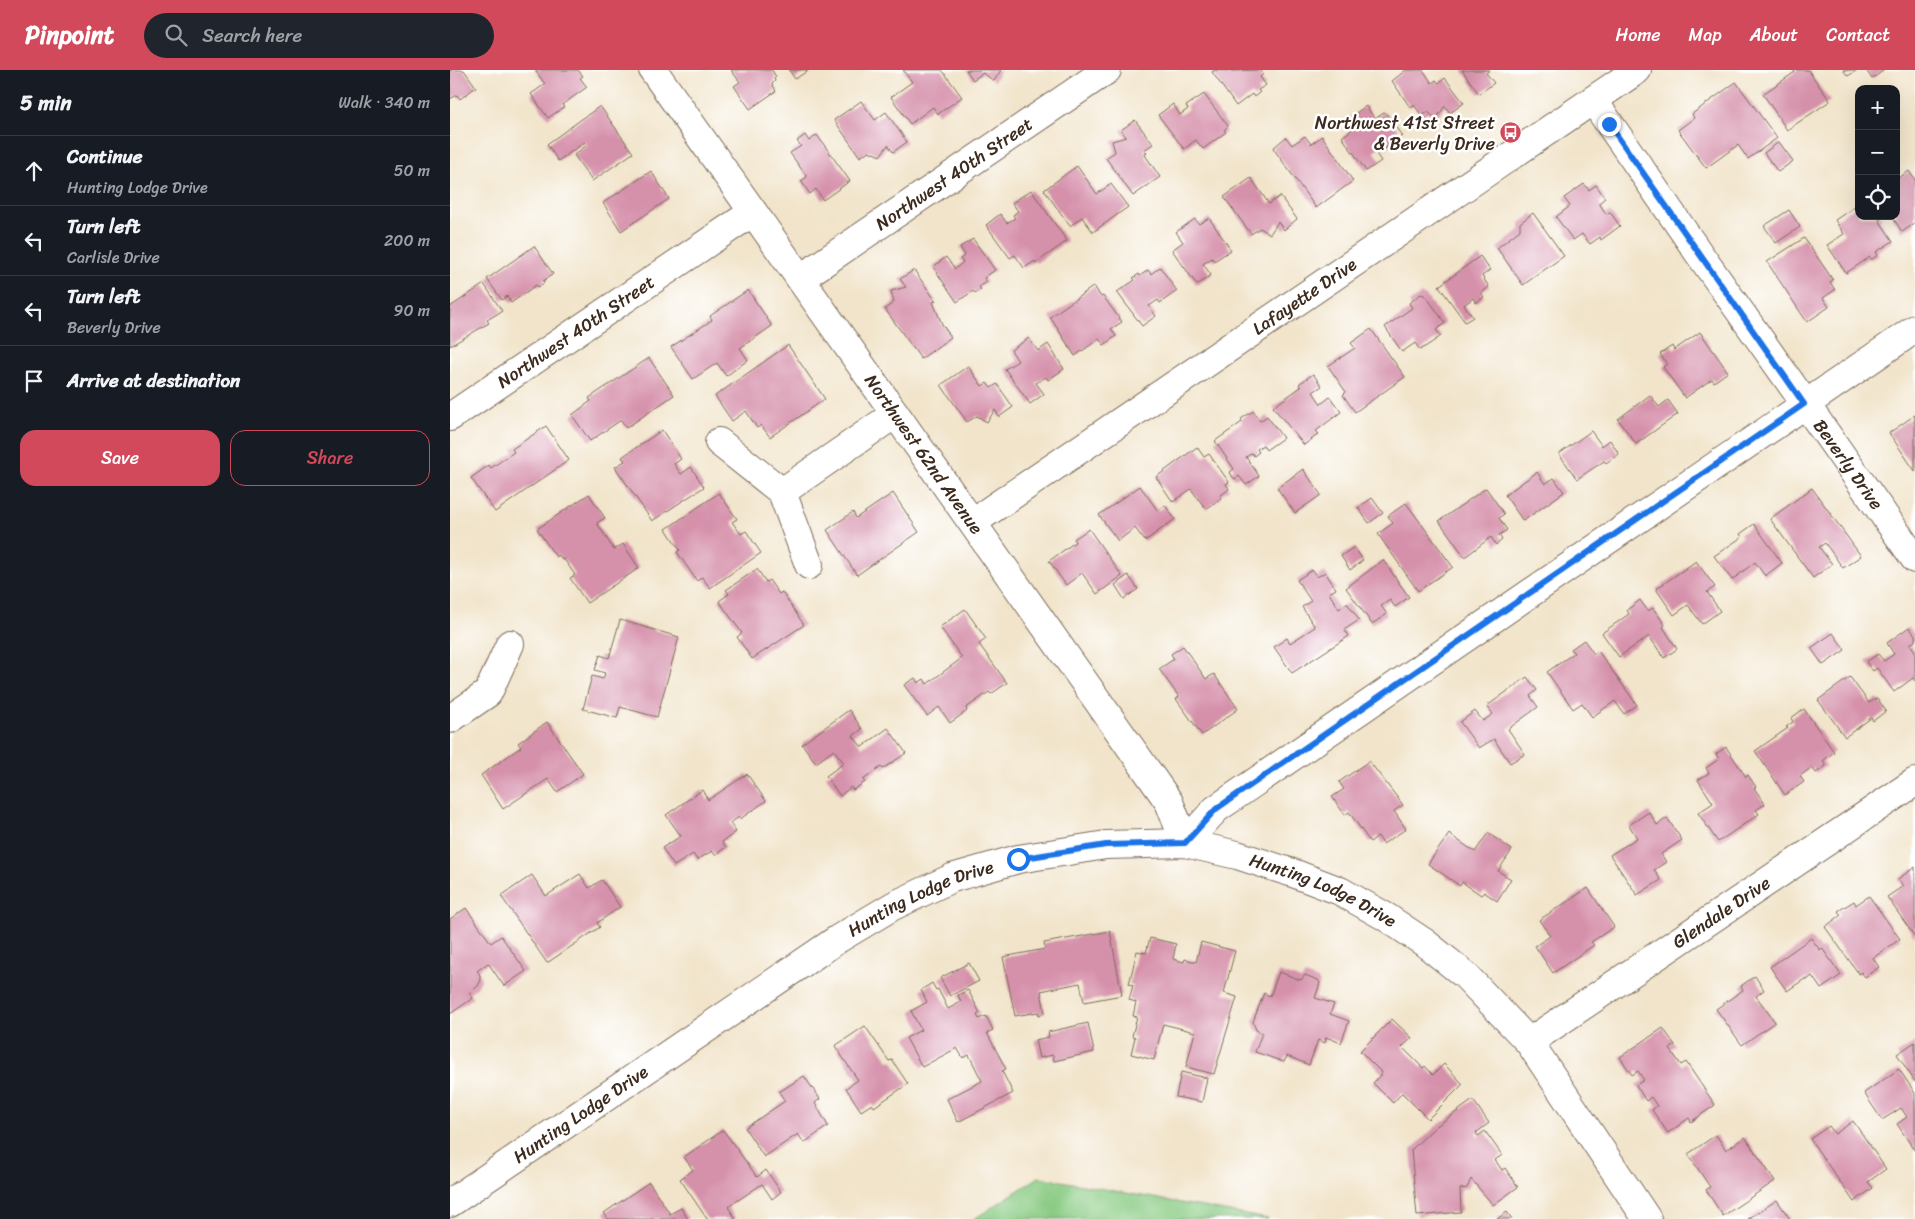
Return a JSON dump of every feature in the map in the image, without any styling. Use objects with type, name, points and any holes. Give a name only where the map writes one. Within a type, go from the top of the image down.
[{"type":"street","name":"Northwest 62nd Avenue","points":[[654,70],[1169,802],[1185,843]]},
{"type":"street","name":"Northwest 40th Street","points":[[801,278],[1107,70]]},
{"type":"street","name":"Lafayette Drive","points":[[973,522],[1637,70]]},
{"type":"street","name":"Beverly Drive","points":[[1593,100],[1804,404],[1915,559]]},
{"type":"street","name":"Northwest 40th Street","points":[[450,417],[753,212]]},
{"type":"street","points":[[1185,843],[1216,809],[1804,404],[1915,330]]},
{"type":"street","points":[[782,492],[896,414]]},
{"type":"street","points":[[719,442],[782,492],[809,565]]},
{"type":"street","points":[[450,719],[488,693],[510,644]]},
{"type":"street","name":"Glendale Drive","points":[[1529,1042],[1915,782]]},
{"type":"street","name":"Hunting Lodge Drive","points":[[450,1202],[838,939],[893,906],[952,878],[1028,857],[1106,845],[1185,843],[1237,855],[1294,873],[1340,891],[1386,917],[1425,943],[1466,976],[1529,1042],[1647,1219]]},
{"type":"green space","points":[[1039,1177],[1268,1219],[974,1219]]},
{"type":"building","points":[[450,70],[464,70],[476,87],[460,99],[457,95],[450,99]]},
{"type":"building","points":[[535,70],[578,70],[583,76],[580,78],[587,87],[548,118],[531,94],[545,84]]},
{"type":"building","points":[[731,70],[772,70],[776,77],[772,84],[776,91],[750,109],[734,86],[740,82]]},
{"type":"building","points":[[789,70],[809,70],[795,79]]},
{"type":"building","points":[[903,70],[942,70],[962,97],[938,114],[933,107],[910,124],[891,97],[912,82]]},
{"type":"building","points":[[966,70],[1001,70],[994,81],[983,73],[973,80]]},
{"type":"building","points":[[1215,70],[1260,70],[1263,74],[1260,77],[1266,85],[1258,90],[1260,92],[1254,97],[1252,94],[1236,106],[1212,72]]},
{"type":"building","points":[[1406,70],[1423,70],[1432,83],[1436,80],[1439,83],[1445,78],[1464,103],[1450,113],[1445,106],[1436,119],[1428,112],[1422,116],[1414,105],[1410,107],[1392,81]]},
{"type":"building","points":[[1462,70],[1490,70],[1486,73],[1494,83],[1479,94]]},
{"type":"building","points":[[1793,70],[1808,70],[1830,101],[1787,130],[1763,94],[1795,72]]},
{"type":"building","points":[[1843,70],[1857,70],[1848,76]]},
{"type":"building","points":[[1866,70],[1884,70],[1872,79]]},
{"type":"building","points":[[1736,82],[1777,138],[1748,159],[1738,145],[1706,168],[1678,130],[1694,118],[1692,114]]},
{"type":"building","points":[[1204,94],[1228,126],[1224,130],[1226,132],[1203,149],[1196,140],[1184,149],[1158,115],[1173,104],[1180,115],[1188,109],[1186,106]]},
{"type":"building","points":[[861,101],[875,120],[886,112],[907,142],[893,152],[888,145],[880,156],[869,151],[860,157],[834,120]]},
{"type":"building","points":[[600,106],[633,153],[592,181],[574,155],[587,145],[585,142],[558,161],[547,144]]},
{"type":"building","points":[[1366,106],[1375,119],[1385,112],[1402,136],[1384,149],[1382,145],[1374,151],[1381,161],[1366,171],[1342,137],[1356,127],[1349,118]]},
{"type":"building","points":[[1135,120],[1153,144],[1144,150],[1147,153],[1145,155],[1160,177],[1133,196],[1106,158],[1115,152],[1112,141],[1126,137],[1121,130]]},
{"type":"building","points":[[805,135],[809,141],[817,135],[850,181],[823,200],[816,189],[810,194],[801,181],[807,177],[790,153],[801,146],[797,141]]},
{"type":"building","points":[[1305,136],[1311,144],[1322,136],[1353,181],[1316,208],[1273,148],[1286,137],[1292,145]]},
{"type":"building","points":[[1779,142],[1793,161],[1778,172],[1764,153]]},
{"type":"building","points":[[1077,166],[1097,194],[1111,184],[1128,207],[1093,232],[1082,217],[1070,226],[1044,190]]},
{"type":"building","points":[[651,171],[669,199],[621,231],[603,203]]},
{"type":"building","points":[[1909,171],[1915,180],[1915,223],[1902,232],[1894,220],[1900,220],[1900,177]]},
{"type":"building","points":[[1251,178],[1269,204],[1280,196],[1297,219],[1284,230],[1278,222],[1270,234],[1260,228],[1251,234],[1224,197]]},
{"type":"building","points":[[1584,184],[1589,190],[1596,185],[1605,198],[1599,203],[1606,214],[1610,212],[1620,226],[1601,240],[1600,237],[1590,244],[1582,234],[1573,240],[1556,217],[1570,206],[1564,198]]},
{"type":"building","points":[[1031,190],[1067,241],[1036,263],[1035,261],[1024,268],[1015,255],[1010,258],[986,225],[1000,214],[1007,223],[1015,218],[1013,215],[1018,211],[1012,203]]},
{"type":"building","points":[[1855,207],[1855,220],[1879,220],[1893,241],[1876,252],[1878,255],[1871,260],[1870,257],[1846,273],[1827,245],[1844,234],[1835,220]]},
{"type":"building","points":[[1789,210],[1800,227],[1776,243],[1764,226]]},
{"type":"building","points":[[1533,213],[1564,256],[1523,285],[1497,248],[1520,230],[1520,223]]},
{"type":"building","points":[[1209,218],[1231,250],[1214,261],[1212,258],[1203,264],[1211,275],[1197,285],[1172,250],[1183,242],[1176,232],[1195,219],[1199,224]]},
{"type":"building","points":[[1804,238],[1833,280],[1830,282],[1835,290],[1823,298],[1829,307],[1807,322],[1767,262]]},
{"type":"building","points":[[973,239],[995,270],[984,278],[987,282],[979,287],[981,289],[975,293],[973,291],[957,302],[933,267],[946,257],[955,269],[963,262],[960,259],[965,255],[960,247]]},
{"type":"building","points":[[534,246],[553,274],[543,281],[544,283],[538,287],[536,285],[511,303],[507,296],[502,300],[487,279]]},
{"type":"building","points":[[1480,256],[1490,270],[1482,276],[1489,287],[1481,293],[1484,297],[1476,303],[1473,298],[1464,305],[1473,317],[1465,322],[1439,286]]},
{"type":"building","points":[[1160,267],[1177,291],[1160,303],[1158,300],[1149,306],[1156,316],[1142,326],[1117,292],[1135,280],[1133,278],[1139,274],[1140,276],[1148,270],[1151,274]]},
{"type":"building","points":[[914,270],[936,301],[933,302],[942,324],[951,337],[921,359],[885,309],[894,302],[891,291],[906,287],[900,279]]},
{"type":"building","points":[[484,284],[502,311],[487,320],[489,323],[450,346],[450,307]]},
{"type":"building","points":[[1094,286],[1122,322],[1111,329],[1116,336],[1104,345],[1099,339],[1075,356],[1050,317]]},
{"type":"building","points":[[748,290],[772,326],[740,348],[748,360],[726,376],[717,363],[693,379],[671,347],[712,320],[710,316]]},
{"type":"building","points":[[1421,294],[1426,296],[1445,323],[1436,330],[1441,336],[1420,350],[1415,343],[1402,352],[1385,327],[1412,308],[1409,303]]},
{"type":"building","points":[[1371,329],[1405,377],[1355,412],[1343,395],[1346,392],[1328,366],[1355,348],[1351,343]]},
{"type":"building","points":[[1700,332],[1728,372],[1714,382],[1712,379],[1685,398],[1663,367],[1667,364],[1660,354],[1672,346],[1674,350]]},
{"type":"building","points":[[1029,338],[1038,351],[1048,344],[1064,369],[1048,380],[1046,377],[1036,383],[1044,394],[1030,404],[1005,369],[1018,361],[1011,350]]},
{"type":"building","points":[[788,345],[825,399],[770,437],[761,425],[757,428],[746,411],[732,421],[715,396]]},
{"type":"building","points":[[649,358],[674,395],[626,428],[621,420],[590,441],[572,415],[591,401],[589,398]]},
{"type":"building","points":[[968,366],[982,386],[987,383],[991,388],[997,384],[1013,407],[999,417],[995,410],[987,422],[977,416],[967,422],[941,385]]},
{"type":"building","points":[[1313,374],[1322,386],[1313,392],[1321,404],[1330,397],[1341,412],[1316,431],[1319,434],[1304,445],[1273,407],[1301,387],[1299,384]]},
{"type":"building","points":[[1650,395],[1659,407],[1668,400],[1678,414],[1636,444],[1618,419]]},
{"type":"building","points":[[1253,411],[1260,421],[1267,416],[1283,438],[1266,450],[1263,445],[1257,449],[1259,452],[1254,456],[1252,453],[1246,457],[1259,476],[1246,485],[1239,476],[1235,479],[1232,476],[1230,472],[1234,469],[1215,441],[1242,422],[1241,419]]},
{"type":"building","points":[[1915,415],[1915,471],[1889,433]]},
{"type":"building","points":[[546,426],[569,460],[495,512],[471,478],[489,465],[491,468],[514,452],[512,449]]},
{"type":"building","points":[[662,430],[681,459],[674,464],[681,474],[691,467],[704,487],[652,521],[615,467],[625,461],[622,457]]},
{"type":"building","points":[[1591,431],[1602,446],[1610,440],[1619,454],[1606,463],[1604,461],[1577,479],[1559,454]]},
{"type":"building","points":[[1197,447],[1204,457],[1209,454],[1229,482],[1226,484],[1229,489],[1220,496],[1221,498],[1206,509],[1191,489],[1173,502],[1156,477]]},
{"type":"building","points":[[1303,469],[1321,495],[1295,513],[1277,488]]},
{"type":"building","points":[[1537,472],[1545,484],[1554,478],[1564,492],[1523,521],[1505,495]]},
{"type":"building","points":[[1140,486],[1158,511],[1165,505],[1175,519],[1145,541],[1135,528],[1118,541],[1099,515]]},
{"type":"building","points":[[1486,488],[1504,514],[1499,518],[1507,530],[1499,535],[1502,540],[1496,545],[1491,537],[1465,557],[1439,521]]},
{"type":"building","points":[[1812,488],[1861,556],[1843,568],[1825,543],[1819,547],[1832,564],[1813,578],[1770,519]]},
{"type":"building","points":[[719,493],[737,519],[732,522],[741,534],[746,531],[761,553],[710,588],[702,577],[697,581],[677,552],[680,550],[666,529]]},
{"type":"building","points":[[893,493],[919,532],[857,575],[827,530],[853,512],[856,518]]},
{"type":"building","points":[[589,494],[605,518],[597,523],[614,550],[623,544],[639,568],[587,603],[570,578],[575,575],[564,559],[562,560],[559,555],[556,557],[537,529]]},
{"type":"building","points":[[1372,498],[1383,513],[1369,523],[1358,508]]},
{"type":"building","points":[[1406,503],[1453,567],[1418,591],[1378,534],[1393,523],[1388,516]]},
{"type":"building","points":[[1754,524],[1782,563],[1765,576],[1755,562],[1732,580],[1714,556],[1742,537],[1740,534]]},
{"type":"building","points":[[1089,529],[1122,576],[1097,594],[1082,573],[1066,585],[1049,561],[1075,542],[1074,539]]},
{"type":"building","points":[[1354,547],[1363,560],[1350,570],[1341,556]]},
{"type":"building","points":[[1383,560],[1409,597],[1395,607],[1390,600],[1381,606],[1387,614],[1372,624],[1346,588]]},
{"type":"building","points":[[1696,561],[1715,587],[1707,592],[1720,611],[1702,624],[1688,605],[1674,615],[1656,589]]},
{"type":"building","points":[[757,569],[766,582],[769,580],[779,594],[782,592],[804,625],[752,659],[737,637],[742,633],[719,601],[729,594],[726,590]]},
{"type":"building","points":[[1312,570],[1317,577],[1325,572],[1336,589],[1329,593],[1339,609],[1347,603],[1359,620],[1344,630],[1349,636],[1292,673],[1274,647],[1287,638],[1290,643],[1315,627],[1302,607],[1311,601],[1297,580]]},
{"type":"building","points":[[1128,575],[1138,589],[1124,599],[1115,585]]},
{"type":"building","points":[[1640,600],[1648,611],[1653,608],[1665,625],[1663,627],[1677,649],[1664,658],[1649,636],[1619,657],[1602,633],[1629,614],[1627,610]]},
{"type":"building","points":[[965,609],[986,639],[979,644],[1007,683],[991,694],[989,692],[966,708],[967,711],[950,723],[939,707],[927,716],[904,685],[915,678],[918,683],[924,679],[927,684],[962,658],[940,627]]},
{"type":"building","points":[[620,620],[679,637],[657,717],[620,707],[617,718],[583,709],[592,676],[603,679],[605,673],[595,670],[600,655],[609,658]]},
{"type":"building","points":[[1909,627],[1915,635],[1915,641],[1910,644],[1915,651],[1915,681],[1913,678],[1894,692],[1877,668],[1873,671],[1866,662],[1878,654],[1884,661],[1894,654],[1887,643]]},
{"type":"building","points":[[1833,633],[1845,650],[1823,665],[1811,648]]},
{"type":"building","points":[[1584,640],[1594,654],[1598,651],[1637,705],[1624,714],[1615,701],[1592,717],[1582,703],[1573,709],[1547,672],[1574,653],[1571,649]]},
{"type":"building","points":[[1183,646],[1206,679],[1214,674],[1238,709],[1202,735],[1176,699],[1179,697],[1159,669],[1174,659],[1171,654]]},
{"type":"building","points":[[1527,677],[1537,690],[1530,696],[1538,707],[1508,729],[1525,754],[1510,763],[1494,739],[1479,748],[1460,722],[1475,711],[1483,721],[1493,714],[1487,706]]},
{"type":"building","points":[[1850,677],[1869,703],[1877,698],[1886,711],[1873,721],[1871,718],[1845,737],[1818,700]]},
{"type":"building","points":[[1804,709],[1834,752],[1823,761],[1826,766],[1816,773],[1812,767],[1800,776],[1804,782],[1785,795],[1755,751],[1788,728],[1786,727],[1793,722],[1791,718]]},
{"type":"building","points":[[849,710],[862,729],[853,736],[862,747],[888,728],[906,753],[883,769],[881,767],[853,790],[851,787],[840,796],[826,776],[844,763],[834,750],[816,763],[802,744]]},
{"type":"building","points":[[547,722],[583,774],[557,792],[548,779],[503,809],[481,775],[521,747],[518,743]]},
{"type":"building","points":[[1726,747],[1746,777],[1748,775],[1765,804],[1756,810],[1759,814],[1718,842],[1698,813],[1713,803],[1698,780],[1709,773],[1706,768],[1719,759],[1716,754]]},
{"type":"building","points":[[1369,761],[1403,805],[1394,811],[1406,829],[1383,844],[1378,836],[1370,842],[1349,812],[1345,815],[1332,797],[1344,789],[1339,782]]},
{"type":"building","points":[[747,774],[766,801],[740,819],[739,817],[730,823],[736,832],[722,842],[726,847],[715,855],[712,851],[697,860],[693,854],[674,866],[662,848],[681,836],[666,815],[702,790],[708,800]]},
{"type":"building","points":[[1649,812],[1657,825],[1667,818],[1682,840],[1661,854],[1666,862],[1654,870],[1661,880],[1637,895],[1610,855],[1637,838],[1629,825]]},
{"type":"building","points":[[1488,833],[1512,850],[1498,871],[1511,879],[1497,901],[1484,892],[1481,895],[1462,882],[1460,886],[1428,864],[1449,834],[1475,852]]},
{"type":"building","points":[[1915,867],[1915,937],[1887,897],[1903,886],[1898,879]]},
{"type":"building","points":[[580,874],[589,888],[602,880],[620,907],[597,923],[600,927],[547,963],[501,896],[532,875],[546,896]]},
{"type":"building","points":[[1588,888],[1614,927],[1591,942],[1594,945],[1553,973],[1535,946],[1550,936],[1539,920]]},
{"type":"building","points":[[1869,896],[1900,939],[1873,958],[1879,967],[1865,977],[1861,972],[1859,974],[1825,927],[1841,915],[1838,911],[1854,901],[1856,905]]},
{"type":"building","points":[[466,908],[491,943],[501,936],[526,971],[504,986],[488,963],[477,971],[481,980],[478,986],[469,993],[473,998],[450,1014],[450,919]]},
{"type":"building","points":[[1110,931],[1122,995],[1084,1002],[1080,983],[1041,991],[1045,1013],[1039,1015],[1038,1012],[1015,1016],[1003,957],[1045,949],[1044,943]]},
{"type":"building","points":[[1150,938],[1176,944],[1173,959],[1184,962],[1185,959],[1196,962],[1201,942],[1235,951],[1224,993],[1237,997],[1214,1074],[1186,1067],[1195,1032],[1163,1024],[1154,1060],[1131,1054],[1135,1037],[1132,1036],[1137,1017],[1133,1016],[1136,1002],[1129,1000],[1133,985],[1129,984],[1137,951],[1146,953]]},
{"type":"building","points":[[1811,938],[1820,950],[1822,948],[1841,975],[1821,989],[1812,976],[1787,991],[1770,967]]},
{"type":"building","points":[[969,963],[979,981],[950,996],[940,978]]},
{"type":"building","points":[[1279,972],[1301,980],[1305,975],[1318,980],[1320,983],[1315,998],[1334,1004],[1330,1014],[1349,1021],[1341,1043],[1326,1037],[1325,1043],[1318,1040],[1309,1065],[1287,1056],[1284,1062],[1255,1052],[1262,1033],[1256,1030],[1253,1022],[1264,993],[1270,996]]},
{"type":"building","points":[[1755,976],[1764,990],[1756,996],[1775,1022],[1742,1045],[1716,1009],[1743,990],[1741,986]]},
{"type":"building","points":[[932,983],[936,990],[938,989],[948,1009],[961,1002],[958,995],[968,990],[980,1013],[977,1015],[979,1019],[986,1016],[993,1030],[987,1033],[1006,1069],[1002,1071],[1013,1093],[958,1122],[947,1099],[982,1081],[969,1055],[963,1058],[957,1048],[922,1067],[906,1038],[921,1030],[911,1011],[927,1002],[921,990]]},
{"type":"building","points":[[1392,1019],[1412,1038],[1402,1047],[1423,1068],[1425,1066],[1433,1075],[1444,1064],[1463,1084],[1428,1119],[1402,1093],[1393,1103],[1373,1083],[1382,1073],[1360,1051]]},
{"type":"building","points":[[1088,1023],[1094,1052],[1054,1061],[1053,1055],[1039,1058],[1035,1040],[1049,1037],[1048,1032]]},
{"type":"building","points":[[865,1026],[889,1061],[892,1060],[908,1084],[874,1107],[872,1104],[861,1111],[846,1088],[858,1080],[835,1046]]},
{"type":"building","points":[[1663,1028],[1675,1045],[1670,1049],[1681,1065],[1686,1062],[1715,1105],[1691,1122],[1689,1118],[1668,1133],[1652,1110],[1657,1106],[1651,1097],[1646,1101],[1636,1085],[1644,1080],[1638,1071],[1632,1075],[1620,1057]]},
{"type":"building","points":[[1915,1042],[1915,1082],[1897,1054]]},
{"type":"building","points":[[1899,1069],[1915,1093],[1915,1151],[1897,1124],[1907,1117],[1901,1108],[1882,1120],[1864,1093]]},
{"type":"building","points":[[1181,1072],[1207,1078],[1202,1102],[1176,1097]]},
{"type":"building","points":[[804,1076],[820,1099],[815,1103],[828,1126],[804,1143],[798,1134],[764,1157],[745,1128],[785,1101],[779,1092]]},
{"type":"building","points":[[1473,1100],[1489,1123],[1476,1133],[1478,1136],[1485,1131],[1502,1155],[1495,1160],[1502,1170],[1505,1168],[1518,1187],[1493,1205],[1471,1179],[1467,1188],[1460,1189],[1461,1212],[1417,1216],[1411,1150],[1434,1128]]},
{"type":"building","points":[[1853,1121],[1886,1169],[1868,1182],[1873,1188],[1854,1202],[1810,1139],[1829,1126],[1835,1134]]},
{"type":"building","points":[[723,1130],[757,1177],[766,1170],[781,1192],[772,1199],[762,1184],[728,1207],[736,1219],[707,1219],[680,1179],[693,1170],[684,1157]]},
{"type":"building","points":[[1716,1135],[1726,1150],[1745,1137],[1775,1181],[1723,1216],[1706,1190],[1710,1187],[1688,1154]]},
{"type":"building","points":[[649,1182],[670,1214],[681,1208],[688,1219],[608,1219],[604,1213]]},
{"type":"building","points":[[1777,1200],[1790,1219],[1748,1219]]},
{"type":"building","points":[[1507,1212],[1512,1219],[1497,1219]]},
{"type":"place","name":"Northwest 41st Street & Beverly Drive","points":[[1511,133]]},
{"type":"route","points":[[1018,859],[1106,845],[1185,843],[1216,809],[1804,404],[1609,124]]}]
